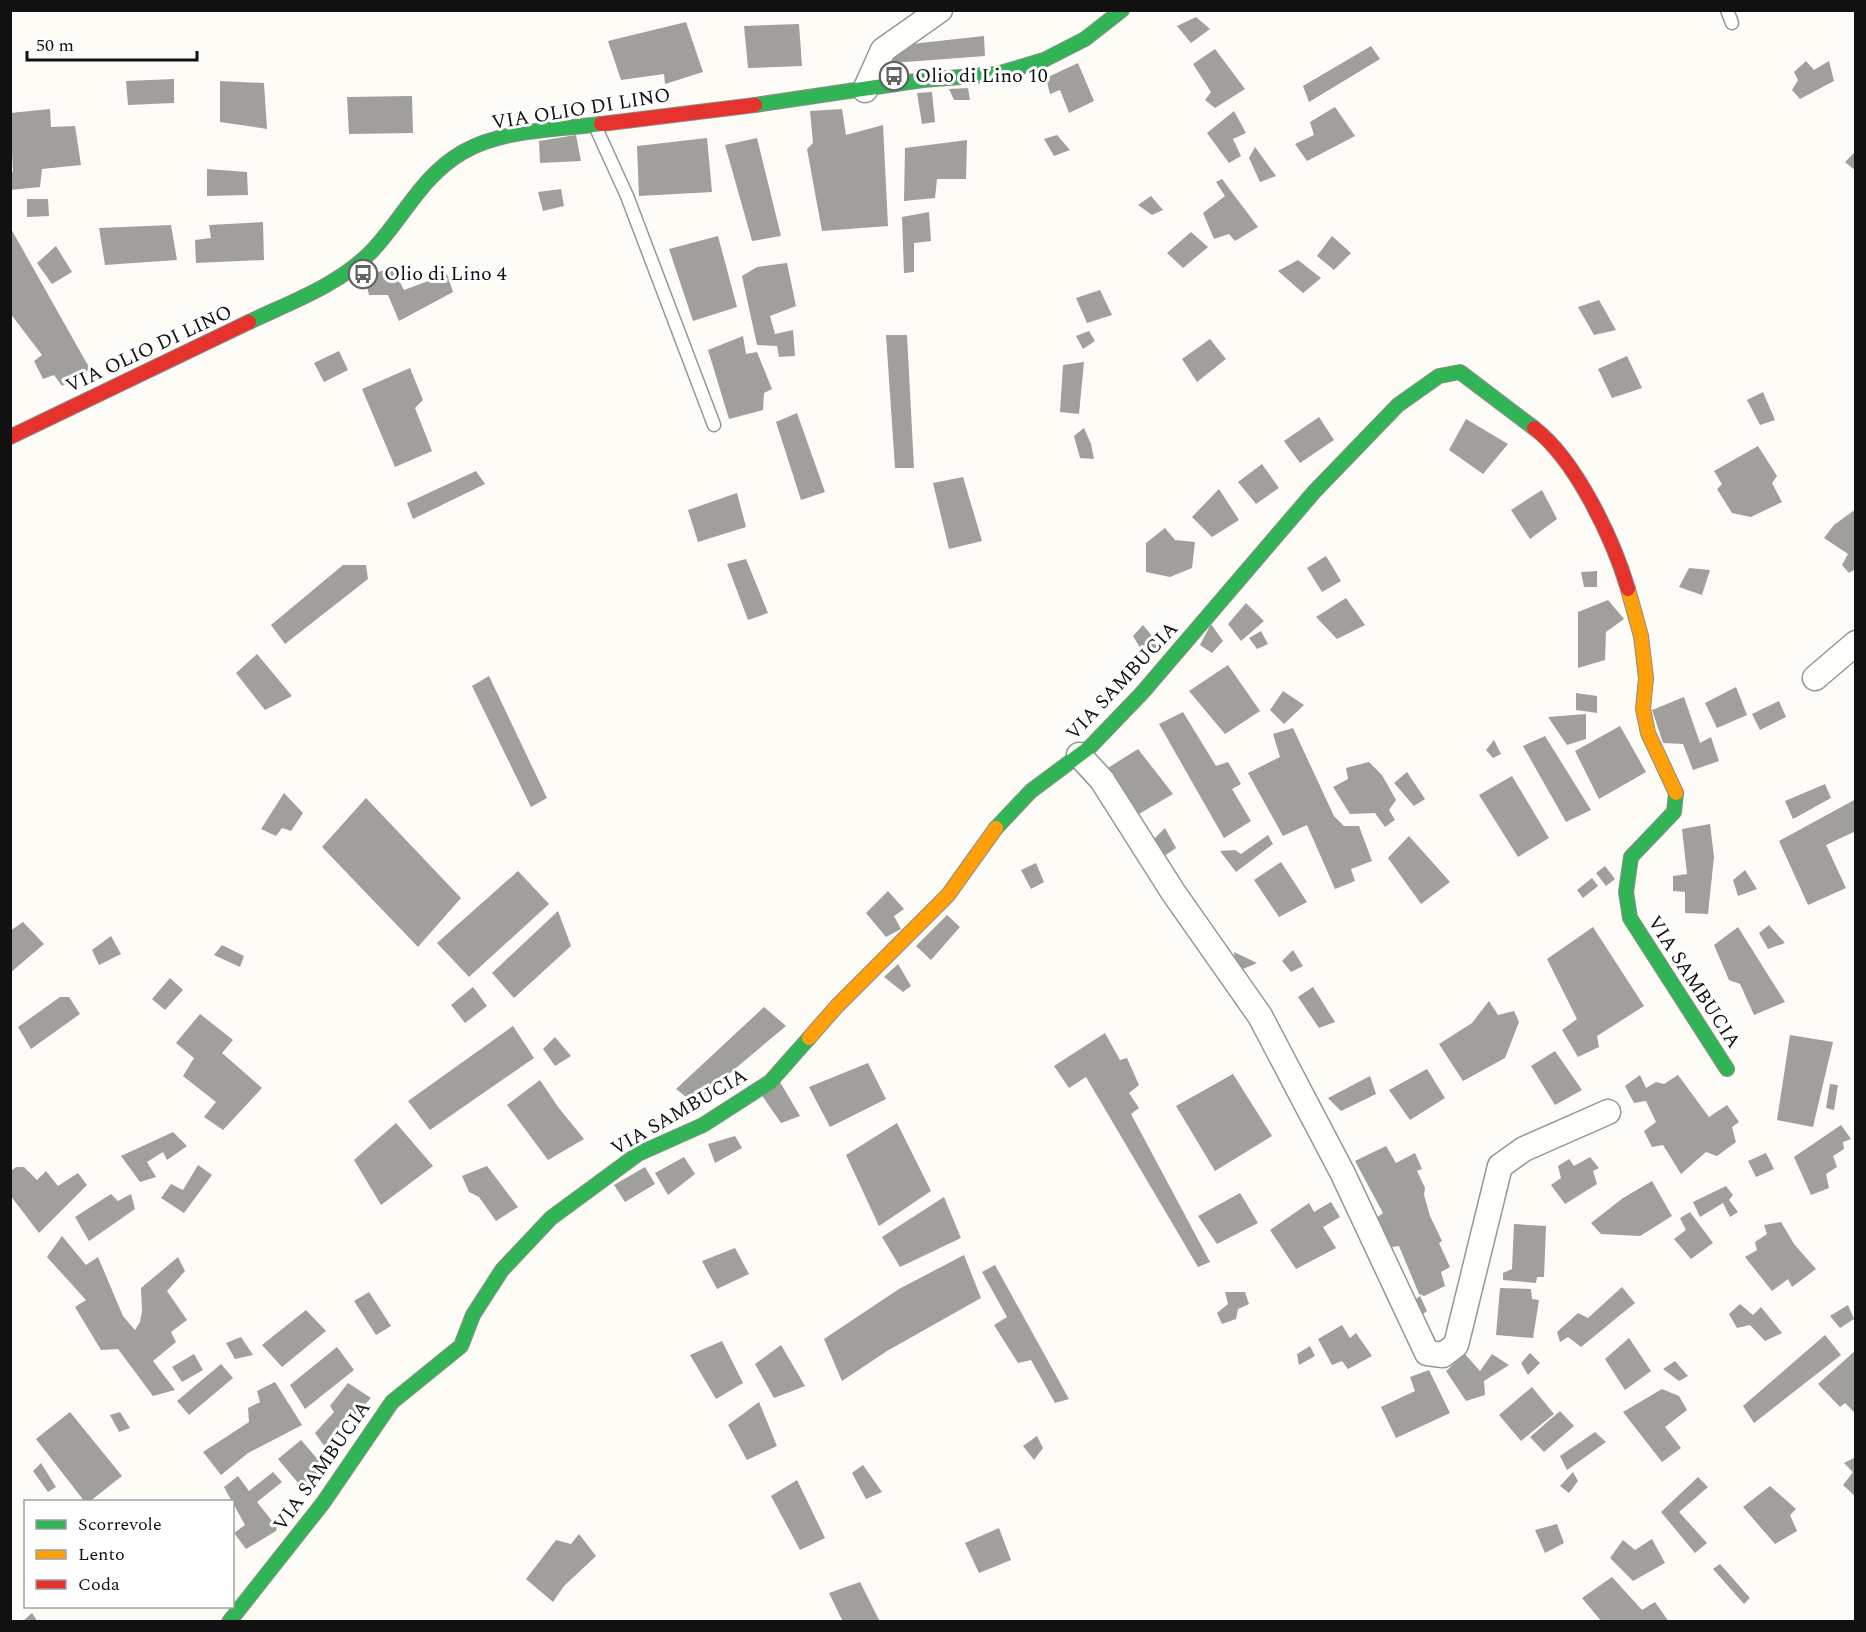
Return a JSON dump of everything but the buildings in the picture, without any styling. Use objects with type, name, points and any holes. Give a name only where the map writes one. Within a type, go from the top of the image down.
[{"type":"street","points":[[865,90],[883,50],[940,10]]},
{"type":"street","name":"VIA OLIO DI LINO","points":[[10,437],[157,364],[335,282],[371,252],[425,182],[463,152],[505,136],[865,90],[923,80],[998,75],[1044,60],[1084,39],[1122,10]]},
{"type":"street","name":"VIA SAMBUCIA","points":[[229,1622],[323,1503],[392,1402],[461,1346],[473,1315],[502,1270],[551,1218],[638,1154],[703,1125],[770,1082],[837,1006],[948,895],[1001,821],[1031,791],[1079,755],[1142,693],[1314,492],[1398,405],[1439,376],[1460,372],[1542,434],[1566,463],[1600,517],[1625,580],[1641,636],[1646,678],[1643,709],[1648,733],[1676,793],[1674,812],[1631,857],[1626,892],[1630,918],[1727,1069]]},
{"type":"street","points":[[1815,678],[1856,643]]},
{"type":"street","points":[[1079,755],[1102,780],[1173,892],[1260,1016],[1338,1164],[1427,1353],[1443,1355],[1456,1345],[1500,1166],[1524,1149],[1608,1112]]},
{"type":"lane","points":[[1727,10],[1732,23]]},
{"type":"lane","points":[[594,124],[627,196],[714,425]]},
{"type":"traffic: fast","points":[[755,105],[923,80],[997,74],[1044,60],[1085,39],[1122,10]]},
{"type":"traffic: fast","points":[[249,322],[329,284],[358,264],[371,252],[435,173],[463,152],[479,144],[512,135],[601,124]]},
{"type":"traffic: fast","points":[[996,828],[1031,791],[1090,747],[1142,693],[1314,492],[1398,405],[1439,376],[1460,372],[1534,428]]},
{"type":"traffic: fast","points":[[1676,793],[1674,812],[1631,857],[1626,892],[1630,918],[1727,1069]]},
{"type":"traffic: fast","points":[[229,1622],[323,1503],[392,1402],[461,1346],[473,1315],[502,1270],[551,1218],[638,1154],[703,1125],[770,1082],[809,1038]]},
{"type":"traffic: slow","points":[[1628,589],[1641,636],[1646,678],[1643,709],[1648,733],[1676,793]]},
{"type":"traffic: slow","points":[[809,1038],[837,1006],[948,895],[996,828]]},
{"type":"traffic: jam","points":[[601,124],[755,105]]},
{"type":"traffic: jam","points":[[10,437],[249,322]]},
{"type":"traffic: jam","points":[[1534,428],[1564,460],[1591,502],[1613,547],[1628,589]]},
{"type":"place","name":"Olio di Lino 10","points":[[894,76]]},
{"type":"place","name":"Olio di Lino 4","points":[[363,274]]}]
